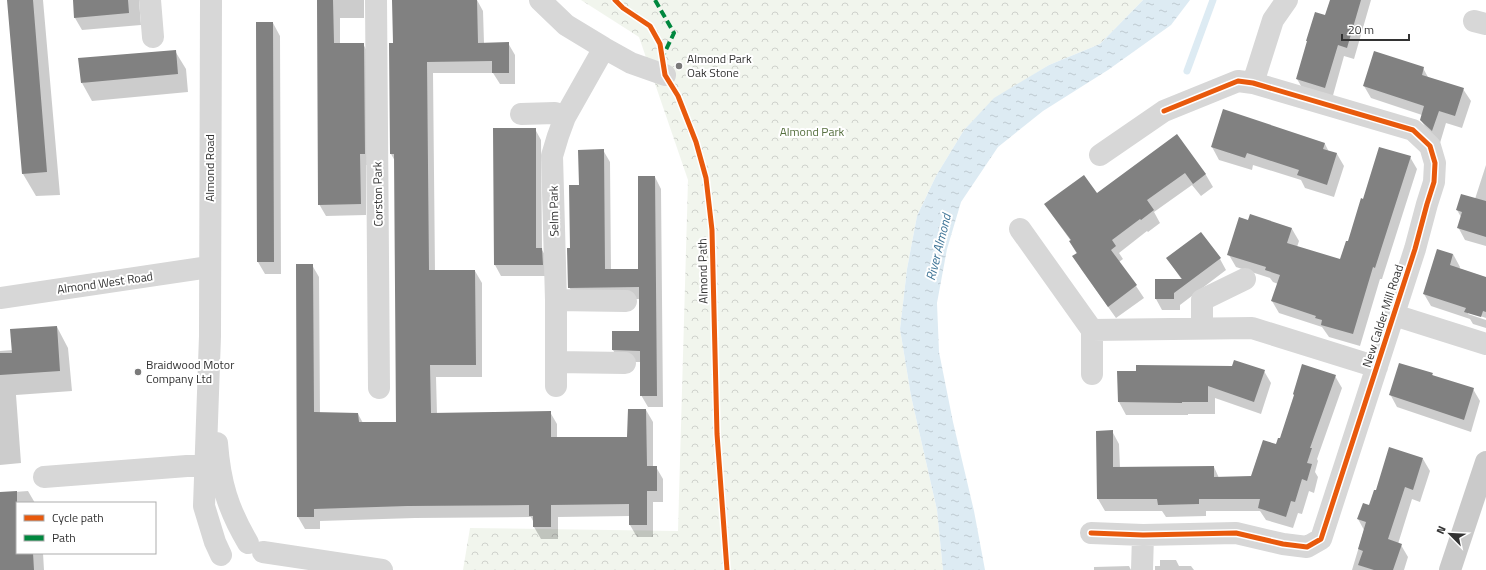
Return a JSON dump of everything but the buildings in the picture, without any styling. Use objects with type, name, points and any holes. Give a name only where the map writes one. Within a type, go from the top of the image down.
[{"type":"main road","points":[[1450,570],[1486,462]]},
{"type":"street","points":[[150,0],[153,37]]},
{"type":"street","name":"Almond Road","points":[[211,0],[209,267],[212,465],[204,506],[220,562]]},
{"type":"street","name":"Corston Park","points":[[376,0],[380,388]]},
{"type":"street","points":[[540,0],[566,25],[604,48],[631,64],[664,75]]},
{"type":"street","points":[[1253,83],[1273,20],[1287,0]]},
{"type":"street","name":"Selm Park","points":[[556,386],[556,300],[552,156],[565,117],[604,48]]},
{"type":"street","name":"New Calder Mill Road","points":[[1091,533],[1143,535],[1236,532],[1283,544],[1307,547],[1321,539],[1415,250],[1434,182],[1435,163],[1430,146],[1413,130],[1253,83],[1238,81],[1164,111],[1100,156]]},
{"type":"street","points":[[521,114],[555,113],[565,117]]},
{"type":"street","points":[[1020,229],[1092,330],[1092,374]]},
{"type":"street","name":"Almond West Road","points":[[0,298],[209,267]]},
{"type":"street","points":[[1202,328],[1202,300],[1245,279]]},
{"type":"street","points":[[556,300],[626,301]]},
{"type":"street","name":"New Calder Mill Road","points":[[1394,315],[1486,344]]},
{"type":"street","name":"New Calder Mill Road","points":[[1092,330],[1252,328],[1377,367]]},
{"type":"street","points":[[556,362],[625,364]]},
{"type":"street","points":[[44,477],[212,465]]},
{"type":"street","name":"Almond Road","points":[[212,465],[221,481],[228,502],[259,555]]},
{"type":"street","points":[[1142,570],[1143,535]]},
{"type":"street","points":[[220,562],[228,547],[238,543],[259,555],[382,570]]},
{"type":"green space","name":"Almond Park","points":[[581,0],[1143,0],[1100,44],[1049,65],[994,99],[964,130],[936,176],[917,216],[907,269],[900,329],[911,396],[937,510],[943,570],[463,570],[470,528],[678,531],[688,180],[639,37]]},
{"type":"water","name":"River Almond","points":[[1143,0],[1190,0],[1171,25],[1108,70],[1043,111],[998,147],[961,202],[947,249],[937,303],[939,352],[953,422],[974,511],[985,570],[943,570],[937,510],[911,396],[900,329],[907,269],[917,216],[936,176],[964,130],[994,98],[1049,65],[1100,44]]},
{"type":"waterway","points":[[1187,71],[1213,0]]},
{"type":"marked path","points":[[655,0],[674,33],[663,56]]},
{"type":"cycle path","name":"Almond Path","points":[[615,0],[623,8],[650,26],[660,44],[665,75],[678,96],[696,142],[706,178],[712,230],[717,434],[727,570]]},
{"type":"cycle path","points":[[1091,533],[1143,535],[1236,533],[1283,544],[1307,547],[1321,539],[1415,249],[1434,182],[1435,163],[1430,146],[1413,130],[1253,83],[1238,81],[1164,111]]},
{"type":"place","name":"Almond Park Oak Stone","points":[[679,66]]},
{"type":"place","name":"Braidwood Motor Company Ltd","points":[[138,372]]}]
